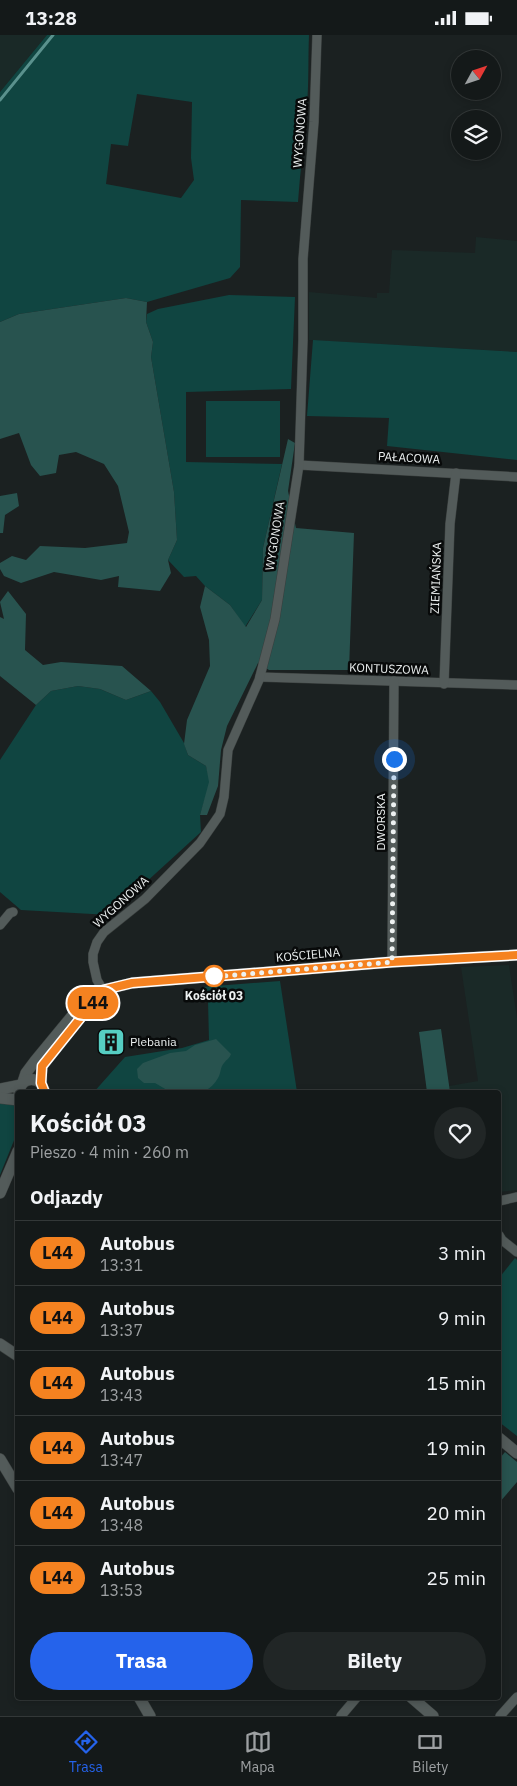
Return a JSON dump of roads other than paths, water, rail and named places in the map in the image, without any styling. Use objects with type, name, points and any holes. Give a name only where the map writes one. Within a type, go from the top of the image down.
[{"type":"street","name":"WYGONOWA","points":[[103,990],[94,971],[93,955],[97,942],[104,932],[145,899],[200,843],[220,814],[224,797],[228,750],[260,677],[275,619],[299,465],[303,340],[303,259],[314,123],[317,35]]},
{"type":"street","name":"PAŁACOWA","points":[[299,465],[517,477]]},
{"type":"street","name":"ZIEMIAŃSKA","points":[[444,684],[450,524],[456,473]]},
{"type":"street","name":"KONTUSZOWA","points":[[260,677],[517,685]]},
{"type":"street","name":"DWORSKA","points":[[392,962],[394,681]]},
{"type":"street","points":[[0,925],[13,912]]},
{"type":"street","name":"KOŚCIELNA","points":[[21,1086],[26,1073],[76,1009],[87,998],[103,990],[132,983],[392,962],[517,955]]},
{"type":"street","points":[[43,1087],[42,1066],[103,990]]},
{"type":"street","points":[[0,1089],[21,1086],[33,1079],[43,1087]]},
{"type":"street","points":[[0,1098],[15,1100]]},
{"type":"street","points":[[0,1193],[15,1158]]},
{"type":"street","points":[[501,1201],[517,1197]]},
{"type":"street","points":[[501,1238],[517,1252]]},
{"type":"street","points":[[0,1344],[15,1354]]},
{"type":"street","points":[[501,1440],[517,1453]]},
{"type":"street","points":[[0,1459],[15,1484]]},
{"type":"street","points":[[500,1716],[517,1697]]},
{"type":"street","points":[[141,1700],[150,1716]]},
{"type":"street","points":[[341,1716],[354,1700]]},
{"type":"street","points":[[414,1700],[433,1716]]},
{"type":"waterway","points":[[0,100],[53,35]]},
{"type":"place","name":"Kościół 03","points":[[214,976]]},
{"type":"place","name":"Plebania","points":[[111,1042]]}]
